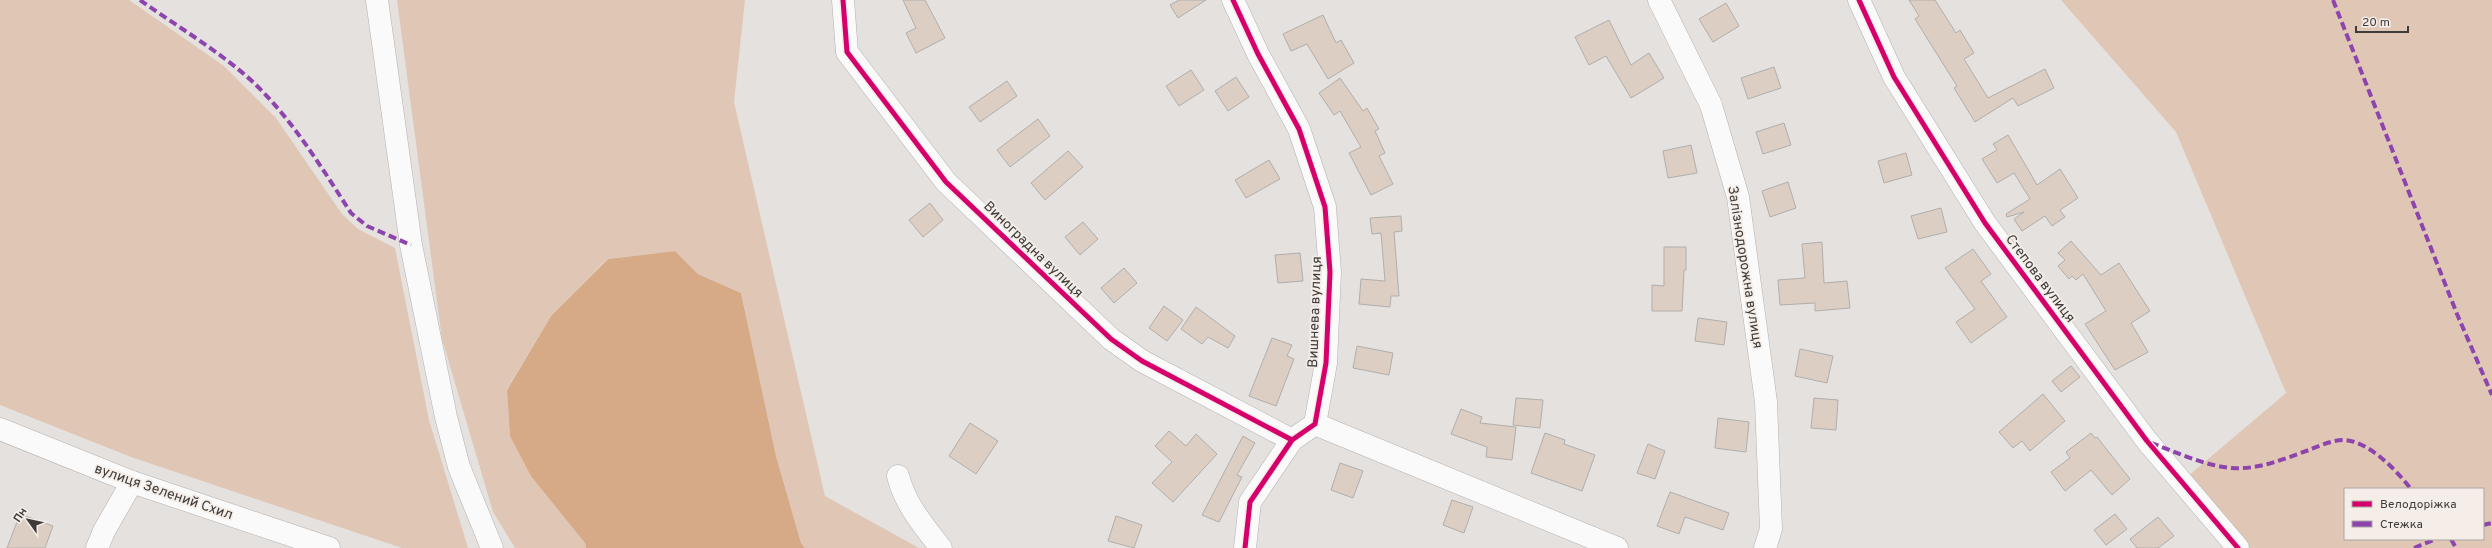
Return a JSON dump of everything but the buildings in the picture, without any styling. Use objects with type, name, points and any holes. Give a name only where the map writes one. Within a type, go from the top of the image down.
[{"type":"street","points":[[377,0],[411,245],[446,417],[459,467],[492,548]]},
{"type":"street","name":"Виноградна вулиця","points":[[843,0],[847,52],[946,182],[1111,338],[1142,361],[1292,440]]},
{"type":"street","name":"Вишнева вулиця","points":[[1233,0],[1258,54],[1299,129],[1325,207],[1330,272],[1326,363],[1315,424]]},
{"type":"street","name":"Залізнодорожна вулиця","points":[[1660,0],[1711,105],[1738,198],[1766,402],[1771,529],[1765,548]]},
{"type":"street","name":"Степова вулиця","points":[[1859,0],[1894,77],[1984,223],[2147,441],[2238,548]]},
{"type":"street","points":[[1245,548],[1250,502],[1292,440],[1315,424],[1617,548]]},
{"type":"street","name":"вулиця Зелений Схил","points":[[0,429],[132,482],[329,548]]},
{"type":"street","points":[[898,476],[903,493],[918,520],[941,548]]},
{"type":"street","points":[[97,548],[104,531],[132,482]]},
{"type":"shaded area","points":[[0,0],[129,0],[224,66],[276,118],[342,214],[358,229],[395,248],[429,420],[468,548],[402,548],[131,457],[0,405]]},
{"type":"shaded area","points":[[397,0],[745,0],[734,102],[825,496],[919,548],[805,548],[801,543],[776,456],[741,293],[698,274],[675,251],[607,259],[551,316],[507,389],[510,436],[585,543],[586,548],[515,548],[493,512],[442,339]]},
{"type":"shaded area","points":[[2061,0],[2492,0],[2492,548],[2240,548],[2181,482],[2286,393],[2176,132]]},
{"type":"shaded area","points":[[675,251],[698,274],[741,293],[776,456],[801,543],[805,548],[586,548],[585,543],[531,476],[510,436],[507,390],[551,316],[608,259]]},
{"type":"marked path","points":[[140,0],[240,71],[267,96],[294,128],[351,213],[367,226],[411,245]]},
{"type":"marked path","points":[[2333,0],[2457,314],[2492,395]]},
{"type":"marked path","points":[[2151,443],[2211,465],[2242,468],[2261,466],[2335,441],[2344,440],[2363,446],[2382,458],[2410,488]]},
{"type":"marked path","points":[[2484,525],[2492,523]]},
{"type":"marked path","points":[[2414,548],[2434,540]]},
{"type":"marked path","points":[[2452,540],[2456,548]]},
{"type":"cycle path","points":[[843,0],[847,52],[946,182],[1111,339],[1142,361],[1292,440]]},
{"type":"cycle path","points":[[1233,0],[1258,54],[1299,129],[1325,207],[1330,272],[1326,363],[1315,424],[1292,440],[1250,502],[1245,548]]},
{"type":"cycle path","points":[[1859,0],[1894,77],[1985,223],[2147,441],[2238,548]]}]
